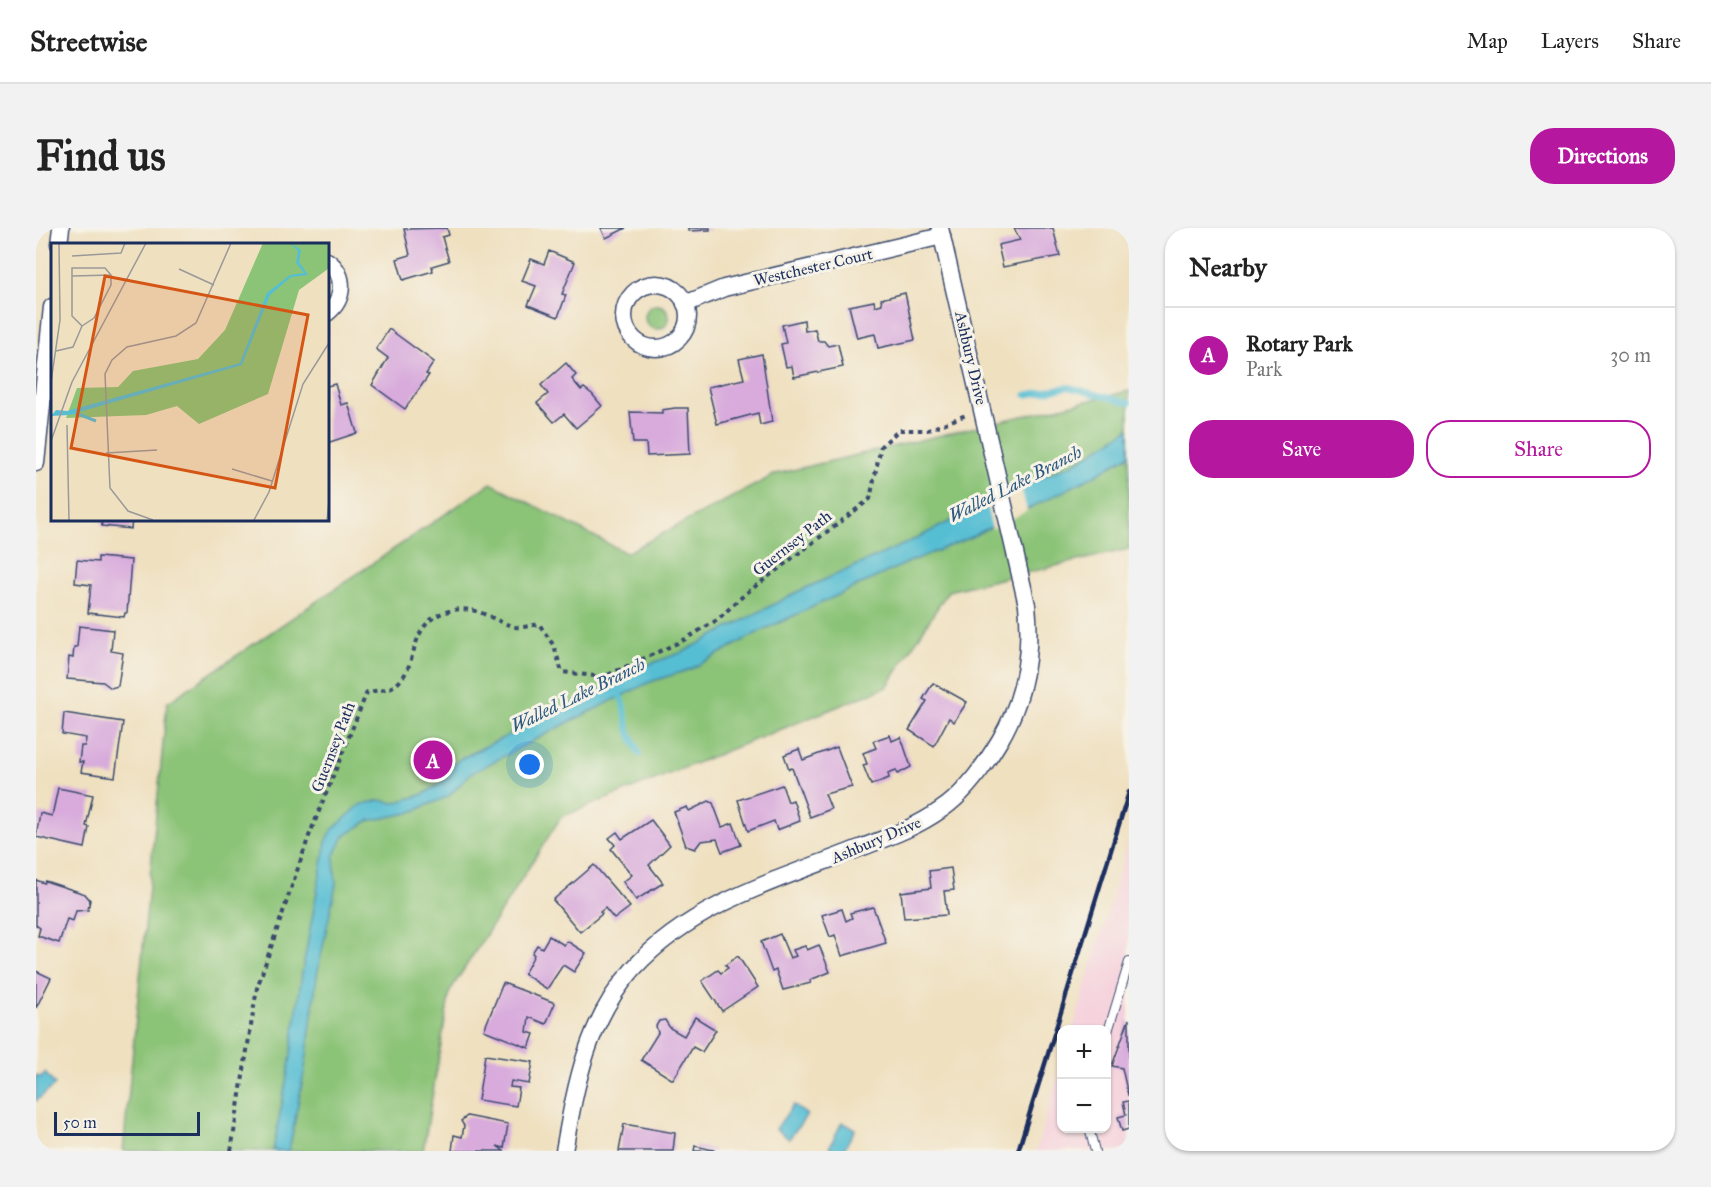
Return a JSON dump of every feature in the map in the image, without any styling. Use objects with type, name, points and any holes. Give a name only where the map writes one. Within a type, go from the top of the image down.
[{"type":"street","points":[[59,243],[61,228]]},
{"type":"street","name":"Westchester Court","points":[[685,304],[724,288],[941,232]]},
{"type":"street","name":"Ashbury Drive","points":[[564,1151],[586,1048],[609,1000],[634,967],[662,942],[702,912],[909,829],[944,808],[969,784],[991,756],[1008,726],[1019,699],[1029,642],[1024,591],[941,232]]},
{"type":"street","points":[[328,262],[337,271],[341,289],[339,299],[328,312]]},
{"type":"street","points":[[36,463],[51,317]]},
{"type":"lane","points":[[1111,1025],[1129,962]]},
{"type":"lane","points":[[1090,1133],[1095,1151]]},
{"type":"path","name":"Guernsey Path","points":[[231,1151],[257,988],[309,836],[367,692],[393,687],[404,675],[414,646],[428,620],[451,610],[485,612],[516,627],[539,624],[554,646],[562,672],[603,676],[682,641],[717,620],[744,595],[870,499],[881,446],[899,430],[928,430],[967,415]]},
{"type":"shaded area","points":[[1129,840],[1129,1151],[1036,1151],[1057,1080],[1057,1133],[1111,1133],[1111,1025],[1074,1025]]},
{"type":"green space","points":[[657,305],[666,308],[669,317],[666,326],[657,329],[648,326],[645,317],[648,308]]},
{"type":"green space","points":[[1129,391],[1129,549],[948,591],[887,687],[561,817],[450,991],[423,1151],[123,1151],[167,703],[491,483],[626,553],[776,474]]},
{"type":"water","points":[[1129,429],[1129,455],[1090,478],[969,538],[909,562],[759,632],[691,669],[650,682],[567,723],[470,774],[449,796],[409,813],[368,821],[344,836],[334,857],[336,884],[317,975],[306,1063],[289,1151],[273,1151],[326,842],[332,830],[360,805],[380,800],[394,803],[424,794],[442,782],[452,766],[460,759],[603,689],[641,667],[683,652],[799,591],[907,543],[1023,485],[1075,463]]},
{"type":"water","points":[[45,1073],[55,1085],[36,1101],[36,1075],[41,1077]]},
{"type":"water","points":[[793,1105],[807,1115],[789,1139],[776,1129]]},
{"type":"water","points":[[842,1122],[855,1129],[843,1151],[829,1148]]},
{"type":"pier","points":[[1020,483],[1027,511],[992,529],[985,500]]},
{"type":"building","points":[[447,228],[449,235],[442,237],[449,261],[432,266],[433,271],[403,280],[397,259],[410,255],[404,229]]},
{"type":"building","points":[[601,228],[626,228],[606,238]]},
{"type":"building","points":[[688,228],[710,228],[710,230],[688,231]]},
{"type":"building","points":[[1014,228],[1053,228],[1060,256],[1003,267],[998,245],[1020,240]]},
{"type":"building","points":[[549,251],[575,262],[562,294],[566,295],[558,317],[528,305],[536,286],[522,281],[531,259],[544,264]]},
{"type":"building","points":[[905,293],[915,340],[878,348],[875,334],[857,338],[849,306],[874,301],[875,306],[882,304],[881,299]]},
{"type":"building","points":[[804,320],[805,331],[815,329],[818,341],[824,341],[828,346],[838,344],[843,367],[794,377],[792,366],[786,367],[781,344],[786,343],[782,325]]},
{"type":"building","points":[[389,329],[434,362],[426,374],[429,375],[405,409],[372,385],[388,358],[376,349]]},
{"type":"building","points":[[762,354],[772,422],[760,425],[758,413],[717,424],[708,387],[744,379],[739,359]]},
{"type":"building","points":[[566,363],[576,375],[572,379],[581,390],[584,388],[592,394],[602,406],[576,428],[564,414],[554,422],[537,403],[548,394],[541,385]]},
{"type":"building","points":[[335,384],[341,405],[348,403],[357,433],[328,443],[328,386]]},
{"type":"building","points":[[688,408],[690,454],[647,456],[646,443],[633,443],[630,412],[662,413],[662,410]]},
{"type":"building","points":[[98,520],[132,520],[131,529],[102,526],[101,521]]},
{"type":"building","points":[[98,557],[131,560],[127,613],[124,617],[88,613],[91,585],[75,583],[77,560],[98,562]]},
{"type":"building","points":[[79,626],[113,630],[111,651],[123,653],[118,686],[111,688],[103,682],[67,679],[69,657],[73,658],[74,647],[77,647]]},
{"type":"building","points":[[933,683],[967,702],[954,722],[949,718],[934,746],[909,730],[927,701],[923,699]]},
{"type":"building","points":[[64,713],[123,722],[115,777],[81,772],[83,762],[79,762],[81,746],[85,746],[86,738],[62,734]]},
{"type":"building","points":[[890,735],[892,741],[901,737],[911,767],[898,774],[896,770],[888,773],[889,778],[871,785],[863,765],[867,764],[863,753],[876,748],[873,741]]},
{"type":"building","points":[[837,747],[852,787],[825,794],[831,809],[810,817],[792,768],[789,769],[784,755],[799,749],[803,760]]},
{"type":"building","points":[[782,785],[788,802],[793,800],[800,821],[777,830],[774,821],[748,831],[738,800]]},
{"type":"building","points":[[58,788],[93,795],[86,826],[89,827],[85,848],[36,837],[40,813],[52,816]]},
{"type":"building","points":[[709,801],[713,803],[722,827],[733,823],[741,845],[722,852],[717,839],[701,841],[695,849],[686,846],[674,812],[687,807],[689,811]]},
{"type":"building","points":[[651,820],[670,845],[649,865],[663,883],[636,900],[623,882],[632,875],[611,849],[615,845],[609,838],[617,832],[622,839]]},
{"type":"building","points":[[594,865],[630,907],[614,919],[605,908],[600,912],[602,914],[580,932],[553,900]]},
{"type":"building","points":[[951,868],[954,890],[944,891],[947,915],[904,918],[901,892],[931,888],[929,871]]},
{"type":"building","points":[[36,880],[85,894],[90,900],[88,910],[76,911],[73,921],[67,919],[59,943],[38,936],[40,928],[36,925]]},
{"type":"building","points":[[873,907],[886,943],[842,956],[835,935],[830,937],[822,915],[842,909],[846,921],[852,918],[850,913]]},
{"type":"building","points":[[780,934],[790,958],[796,956],[793,950],[805,946],[807,950],[819,945],[830,972],[810,980],[811,983],[783,990],[776,970],[772,972],[761,942]]},
{"type":"building","points":[[549,936],[564,945],[567,941],[586,953],[574,972],[563,965],[547,989],[524,974],[537,945],[542,948]]},
{"type":"building","points":[[738,956],[758,987],[722,1011],[702,981],[718,970],[721,973],[728,968],[725,965]]},
{"type":"building","points":[[36,971],[51,978],[36,1008]]},
{"type":"building","points":[[503,983],[555,1003],[546,1024],[529,1017],[527,1032],[534,1034],[529,1048],[484,1030]]},
{"type":"building","points":[[695,1017],[716,1030],[702,1052],[693,1047],[673,1080],[641,1060],[658,1033],[656,1026],[659,1021],[665,1020],[670,1028],[684,1036]]},
{"type":"building","points":[[1129,1019],[1128,1095],[1122,1068],[1112,1066]]},
{"type":"building","points":[[485,1055],[533,1062],[529,1084],[511,1081],[510,1087],[519,1088],[516,1106],[478,1100]]},
{"type":"building","points":[[1129,1101],[1129,1129],[1122,1131],[1118,1117],[1126,1115],[1123,1102]]},
{"type":"building","points":[[467,1116],[508,1124],[504,1148],[497,1146],[504,1151],[452,1151],[454,1135],[462,1137],[464,1126],[461,1121]]},
{"type":"building","points":[[624,1124],[675,1133],[673,1151],[619,1151]]},
{"type":"building","points":[[695,1146],[714,1150],[714,1151],[694,1151]]},
{"type":"waterway","points":[[1026,395],[1068,387],[1129,403]]},
{"type":"waterway","name":"Walled Lake Branch","points":[[617,692],[622,699],[629,731],[639,754]]},
{"type":"railway","points":[[1018,1151],[1129,792]]},
{"type":"place","name":"Rotary Park","points":[[433,760]]}]
